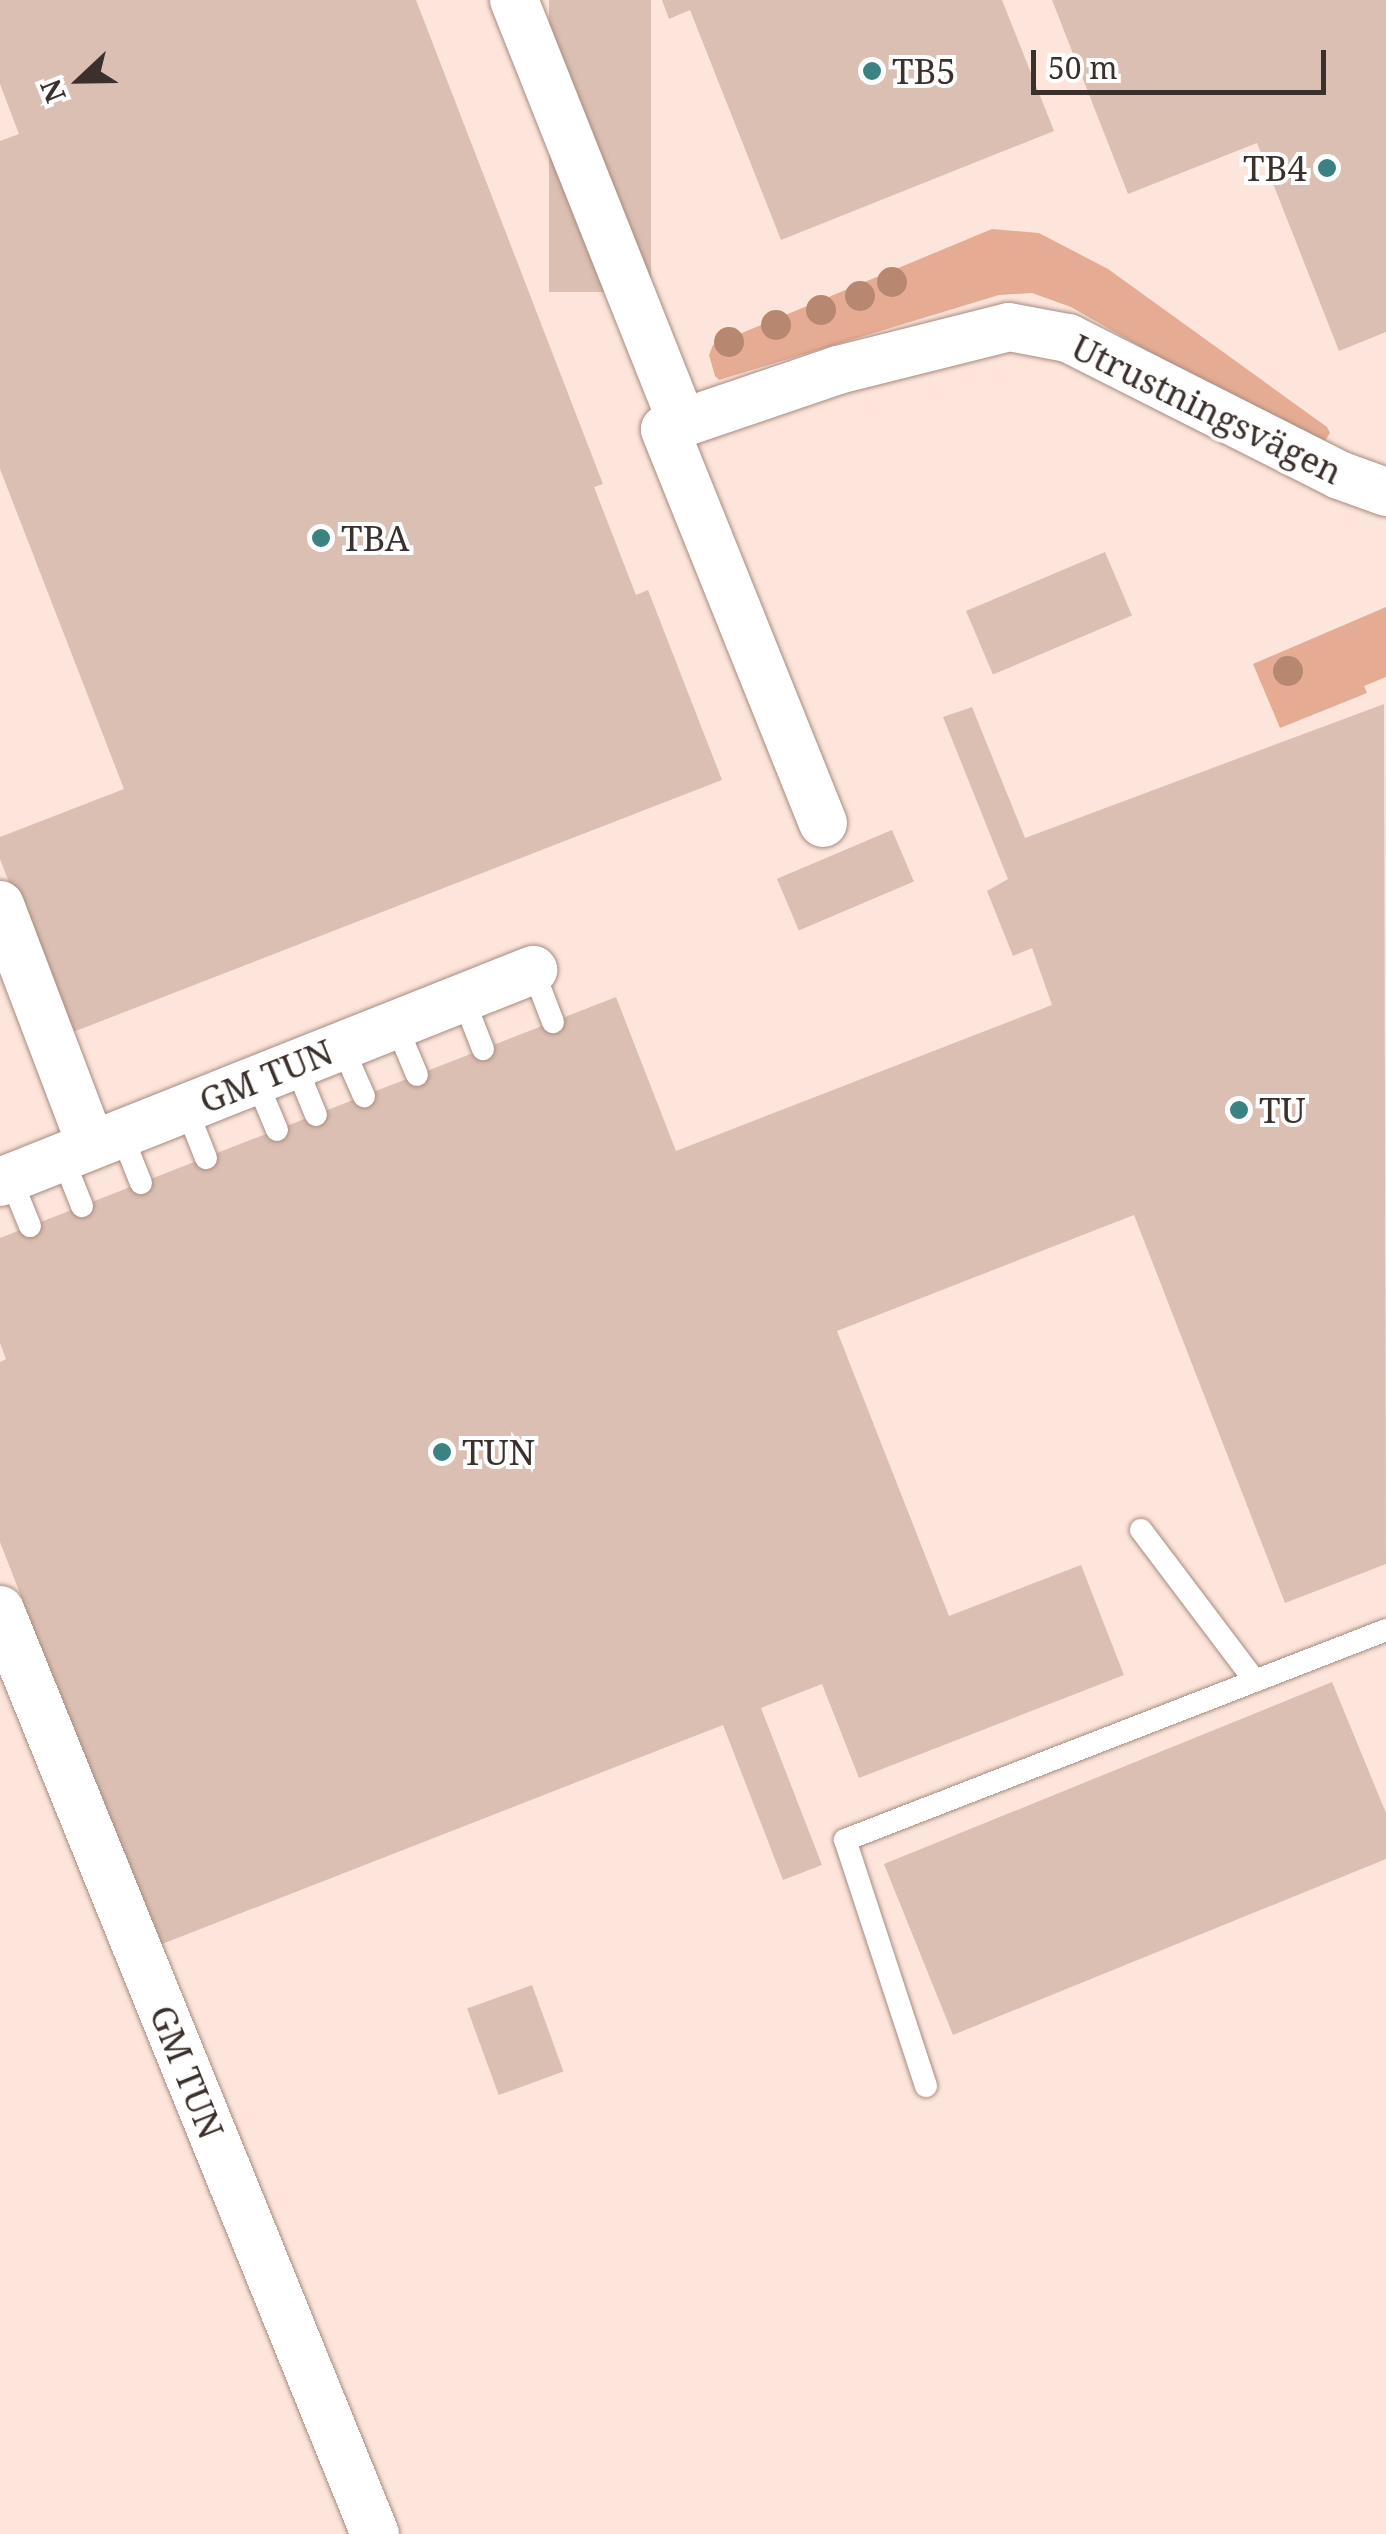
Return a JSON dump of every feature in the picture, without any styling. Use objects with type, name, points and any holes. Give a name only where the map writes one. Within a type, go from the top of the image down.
[{"type":"street","points":[[514,0],[823,823]]},
{"type":"street","name":"Utrustningsvägen","points":[[673,426],[838,370],[1009,327],[1068,338],[1339,476],[1386,492]]},
{"type":"street","points":[[0,905],[91,1144]]},
{"type":"street","name":"GM TUN","points":[[5,1180],[533,970]]},
{"type":"street","name":"GM TUN","points":[[0,1610],[375,2534]]},
{"type":"lane","points":[[533,970],[553,1022]]},
{"type":"lane","points":[[463,998],[484,1049]]},
{"type":"lane","points":[[396,1025],[417,1075]]},
{"type":"lane","points":[[342,1046],[364,1096]]},
{"type":"lane","points":[[276,1072],[316,1115]]},
{"type":"lane","points":[[276,1072],[277,1130]]},
{"type":"lane","points":[[186,1108],[206,1158]]},
{"type":"lane","points":[[82,1206],[91,1144],[141,1183]]},
{"type":"lane","points":[[5,1180],[30,1226]]},
{"type":"lane","points":[[1141,1530],[1256,1680]]},
{"type":"lane","points":[[926,2086],[846,1840],[1386,1630]]},
{"type":"shaded area","points":[[992,229],[1039,233],[1108,269],[1327,427],[1330,433],[1323,444],[1267,419],[1071,307],[1032,293],[999,295],[719,380],[715,376],[709,355],[713,345]]},
{"type":"shaded area","points":[[1386,607],[1386,677],[1364,686],[1367,693],[1280,728],[1253,664]]},
{"type":"building","name":"TBA","points":[[0,0],[416,0],[603,484],[594,487],[636,595],[648,590],[722,780],[68,1034],[0,859],[0,837],[124,789],[0,469],[0,141],[19,134],[0,84]]},
{"type":"building","points":[[549,0],[651,0],[651,292],[549,292]]},
{"type":"building","name":"TB5","points":[[662,0],[1002,0],[1054,131],[781,240],[690,10],[669,19]]},
{"type":"building","name":"TB4","points":[[1052,0],[1386,0],[1386,332],[1339,351],[1257,143],[1128,194]]},
{"type":"building","points":[[1105,552],[1132,616],[993,675],[966,611]]},
{"type":"building","name":"TUN","points":[[1384,704],[1386,1564],[1285,1603],[1134,1215],[837,1331],[949,1616],[1081,1565],[1124,1675],[859,1778],[822,1684],[761,1708],[822,1865],[783,1880],[723,1725],[157,1946],[0,1542],[0,1362],[6,1359],[0,1343],[0,1238],[616,997],[676,1151],[1052,1005],[1032,948],[1013,956],[987,891],[1008,879],[943,717],[972,707],[1025,838]]},
{"type":"building","points":[[892,830],[914,882],[799,930],[777,879]]},
{"type":"building","points":[[1332,1682],[1386,1813],[1386,1859],[953,2035],[884,1864]]},
{"type":"building","points":[[532,1985],[563,2071],[499,2095],[467,2009]]},
{"type":"place","name":"TB5","points":[[872,71]]},
{"type":"place","name":"TB4","points":[[1327,168]]},
{"type":"place","name":"TBA","points":[[321,538]]},
{"type":"place","name":"TU","points":[[1239,1110]]},
{"type":"place","name":"TUN","points":[[442,1452]]}]
